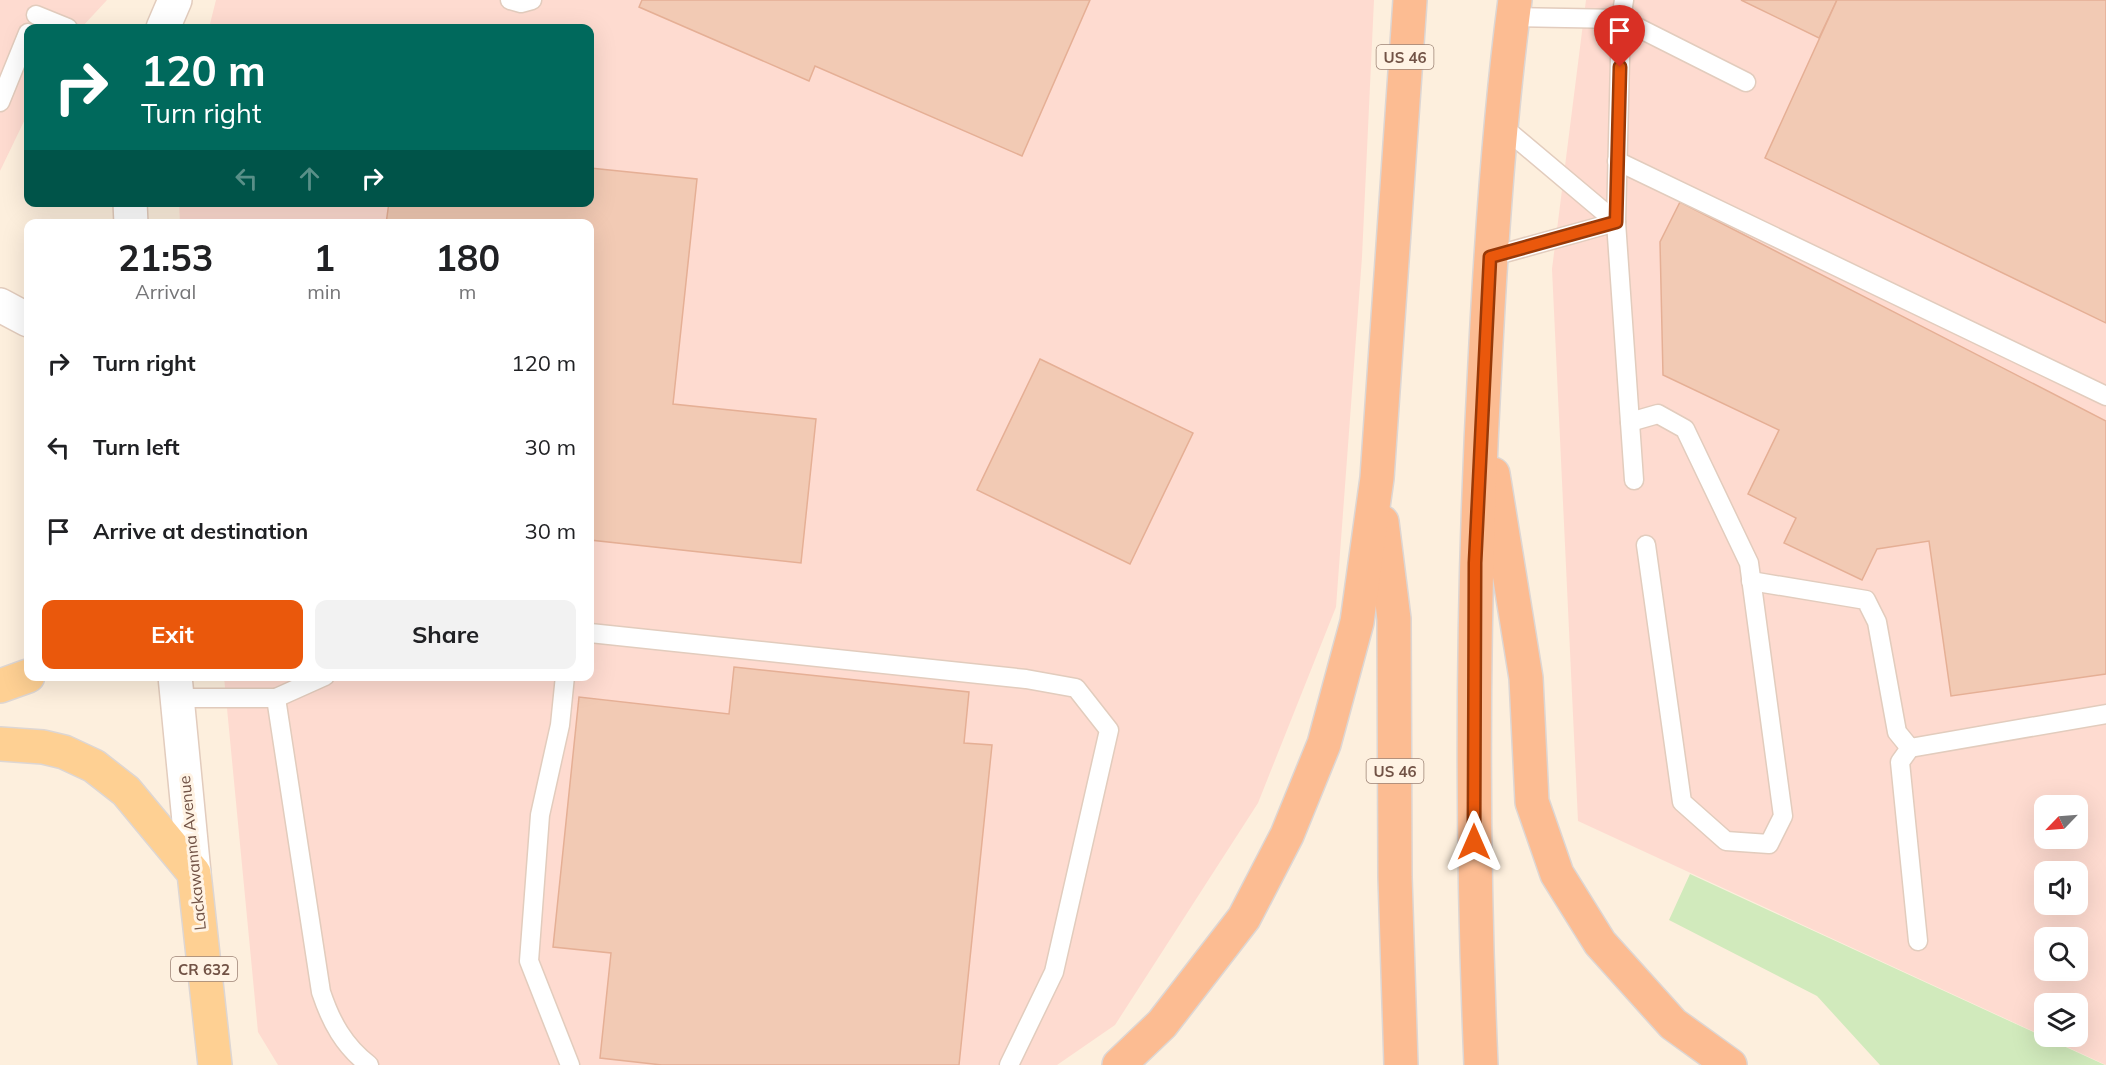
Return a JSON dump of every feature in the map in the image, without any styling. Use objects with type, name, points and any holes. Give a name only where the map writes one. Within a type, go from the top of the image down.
[{"type":"highway","name":"US 46","points":[[1401,1065],[1395,877],[1394,619],[1377,478],[1410,0]]},
{"type":"highway","points":[[1481,1065],[1475,930],[1473,682],[1475,563],[1490,257],[1514,8]]},
{"type":"highway","points":[[1482,407],[1526,678],[1532,802],[1557,874],[1600,943],[1673,1024],[1730,1065]]},
{"type":"highway","points":[[1119,1065],[1162,1024],[1237,927],[1287,835],[1324,744],[1357,621],[1377,478]]},
{"type":"main road","points":[[0,686],[24,677]]},
{"type":"main road","points":[[0,744],[24,744],[64,752],[110,777],[126,791],[194,873]]},
{"type":"main road","name":"Lackawanna Avenue","points":[[194,873],[215,1065]]},
{"type":"street","points":[[165,24],[175,0]]},
{"type":"street","points":[[0,305],[24,318]]},
{"type":"street","name":"Lackawanna Avenue","points":[[176,687],[194,873]]},
{"type":"lane","points":[[510,0],[521,3],[532,0]]},
{"type":"lane","points":[[1624,0],[1621,19],[1616,222],[1634,480]]},
{"type":"lane","points":[[1514,8],[1621,19],[1746,82]]},
{"type":"lane","points":[[36,14],[59,24]]},
{"type":"lane","points":[[0,102],[24,43]]},
{"type":"lane","points":[[1502,126],[1616,222]]},
{"type":"lane","points":[[1617,161],[2106,396]]},
{"type":"lane","points":[[1490,257],[1616,222]]},
{"type":"lane","points":[[1630,422],[1658,414],[1685,429],[1749,563],[1783,816],[1769,844],[1726,842],[1682,802],[1646,545]]},
{"type":"lane","points":[[1751,581],[1866,600],[1877,622],[1897,732],[1910,748]]},
{"type":"lane","points":[[594,633],[1014,677],[1076,688],[1109,730],[1054,972],[1008,1065]]},
{"type":"lane","points":[[176,687],[276,698],[314,681]]},
{"type":"lane","points":[[564,681],[560,725],[540,815],[529,961],[543,1003],[570,1065]]},
{"type":"lane","points":[[276,698],[321,992],[331,1019],[343,1039],[369,1065]]},
{"type":"lane","points":[[1918,941],[1900,762],[1910,748],[2106,714]]},
{"type":"shaded area","points":[[0,0],[107,0],[85,24],[24,24],[24,121],[0,171]]},
{"type":"shaded area","points":[[216,0],[1374,0],[1362,257],[1336,607],[1258,803],[1115,1025],[1057,1065],[278,1065],[258,1032],[224,681],[594,681],[594,219],[180,219],[179,207],[594,207],[594,24],[210,24]]},
{"type":"shaded area","points":[[1586,0],[2106,0],[2106,1065],[2067,1047],[2088,1047],[2088,993],[2034,993],[2034,1032],[1578,821],[1552,269]]},
{"type":"green space","points":[[1690,874],[2034,1032],[2034,1047],[2066,1047],[2105,1065],[1880,1065],[1817,996],[1669,920]]},
{"type":"building","points":[[642,0],[1090,0],[1022,156],[815,66],[809,81],[639,7]]},
{"type":"building","points":[[1741,0],[1837,0],[1819,38]]},
{"type":"building","points":[[1837,0],[2106,0],[2106,323],[1765,158]]},
{"type":"building","points":[[594,168],[697,179],[673,404],[816,419],[801,563],[594,540],[594,219],[387,219],[388,207],[594,207]]},
{"type":"building","points":[[1680,202],[2106,421],[2106,674],[1951,696],[1929,541],[1877,549],[1862,580],[1784,543],[1796,518],[1748,494],[1779,430],[1663,375],[1660,242]]},
{"type":"building","points":[[1040,359],[1193,433],[1130,564],[977,490]]},
{"type":"building","points":[[734,667],[969,692],[964,743],[992,745],[959,1065],[662,1065],[600,1058],[611,953],[553,947],[579,697],[729,714]]},
{"type":"route","points":[[1474,842],[1475,563],[1490,257],[1616,222],[1620,67]]}]
